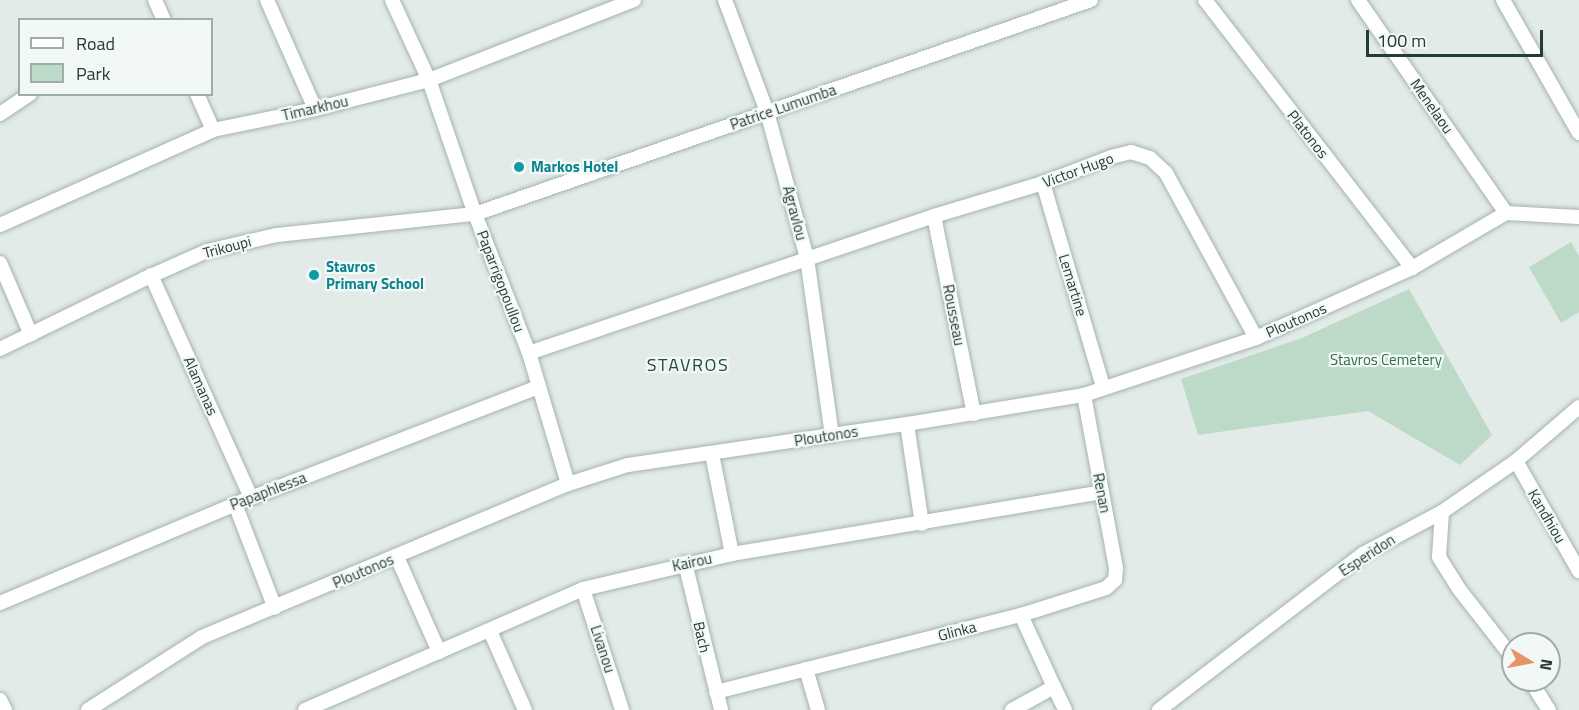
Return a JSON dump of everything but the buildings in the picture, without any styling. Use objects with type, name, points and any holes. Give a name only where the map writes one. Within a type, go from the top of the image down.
[{"type":"street","points":[[155,0],[163,18]]},
{"type":"street","points":[[267,0],[315,109]]},
{"type":"street","name":"Paparrigopoullou","points":[[392,0],[429,80],[475,214],[529,353],[568,484]]},
{"type":"street","name":"Timarkhou","points":[[0,225],[213,130],[315,109],[429,80],[614,3],[634,0]]},
{"type":"street","name":"Agravlou","points":[[724,0],[767,112],[807,258],[832,435]]},
{"type":"street","name":"Patrice Lumumba","points":[[475,214],[1090,0]]},
{"type":"street","name":"Platonos","points":[[1205,0],[1412,268]]},
{"type":"street","name":"Menelaou","points":[[1358,0],[1506,213]]},
{"type":"street","points":[[1503,0],[1579,133]]},
{"type":"street","points":[[0,114],[27,96]]},
{"type":"street","points":[[198,96],[213,130]]},
{"type":"street","name":"Victor Hugo","points":[[529,353],[807,258],[1043,183],[1111,157],[1131,152],[1150,158],[1166,173],[1256,338]]},
{"type":"street","name":"Lemartine","points":[[1043,183],[1104,387]]},
{"type":"street","points":[[1506,213],[1579,217]]},
{"type":"street","name":"Ploutonos","points":[[88,710],[202,637],[568,484],[628,465],[974,414],[1084,395],[1256,338],[1412,268],[1506,213]]},
{"type":"street","name":"Trikoupi","points":[[0,350],[151,275],[207,251],[277,235],[475,214]]},
{"type":"street","name":"Rousseau","points":[[934,216],[974,414]]},
{"type":"street","points":[[0,263],[32,335]]},
{"type":"street","name":"Alamanas","points":[[151,275],[250,497]]},
{"type":"street","name":"Papaphlessa","points":[[0,603],[250,497],[539,387]]},
{"type":"street","name":"Renan","points":[[1084,395],[1116,568],[1115,580],[1106,588]]},
{"type":"street","name":"Esperidon","points":[[1159,710],[1363,554],[1442,512],[1516,462],[1579,407]]},
{"type":"street","points":[[907,424],[922,524]]},
{"type":"street","points":[[712,454],[732,554]]},
{"type":"street","name":"Kandhiou","points":[[1516,462],[1579,571]]},
{"type":"street","name":"Kairou","points":[[305,710],[583,589],[685,563],[732,554],[922,524],[1101,492]]},
{"type":"street","points":[[235,504],[275,608]]},
{"type":"street","points":[[1442,512],[1439,557],[1459,589],[1501,643]]},
{"type":"street","points":[[397,557],[439,652]]},
{"type":"street","name":"Bach","points":[[685,563],[721,710]]},
{"type":"street","name":"Glinka","points":[[716,692],[1021,615],[1106,588]]},
{"type":"street","name":"Livanou","points":[[583,589],[622,710]]},
{"type":"street","points":[[1021,615],[1065,710]]},
{"type":"street","points":[[490,631],[525,710]]},
{"type":"street","points":[[806,669],[818,710]]},
{"type":"street","points":[[1012,710],[1054,687]]},
{"type":"street","points":[[1538,692],[1549,710]]},
{"type":"street","points":[[0,700],[5,710]]},
{"type":"green space","points":[[1571,242],[1579,256],[1579,312],[1561,323],[1529,267]]},
{"type":"green space","name":"Stavros Cemetery","points":[[1409,289],[1492,435],[1460,465],[1368,411],[1198,435],[1181,379],[1302,338]]},
{"type":"place","name":"Markos Hotel","points":[[519,167]]},
{"type":"place","name":"Stavros Primary School","points":[[314,275]]},
{"type":"district","name":"STAVROS","points":[[688,365]]}]
